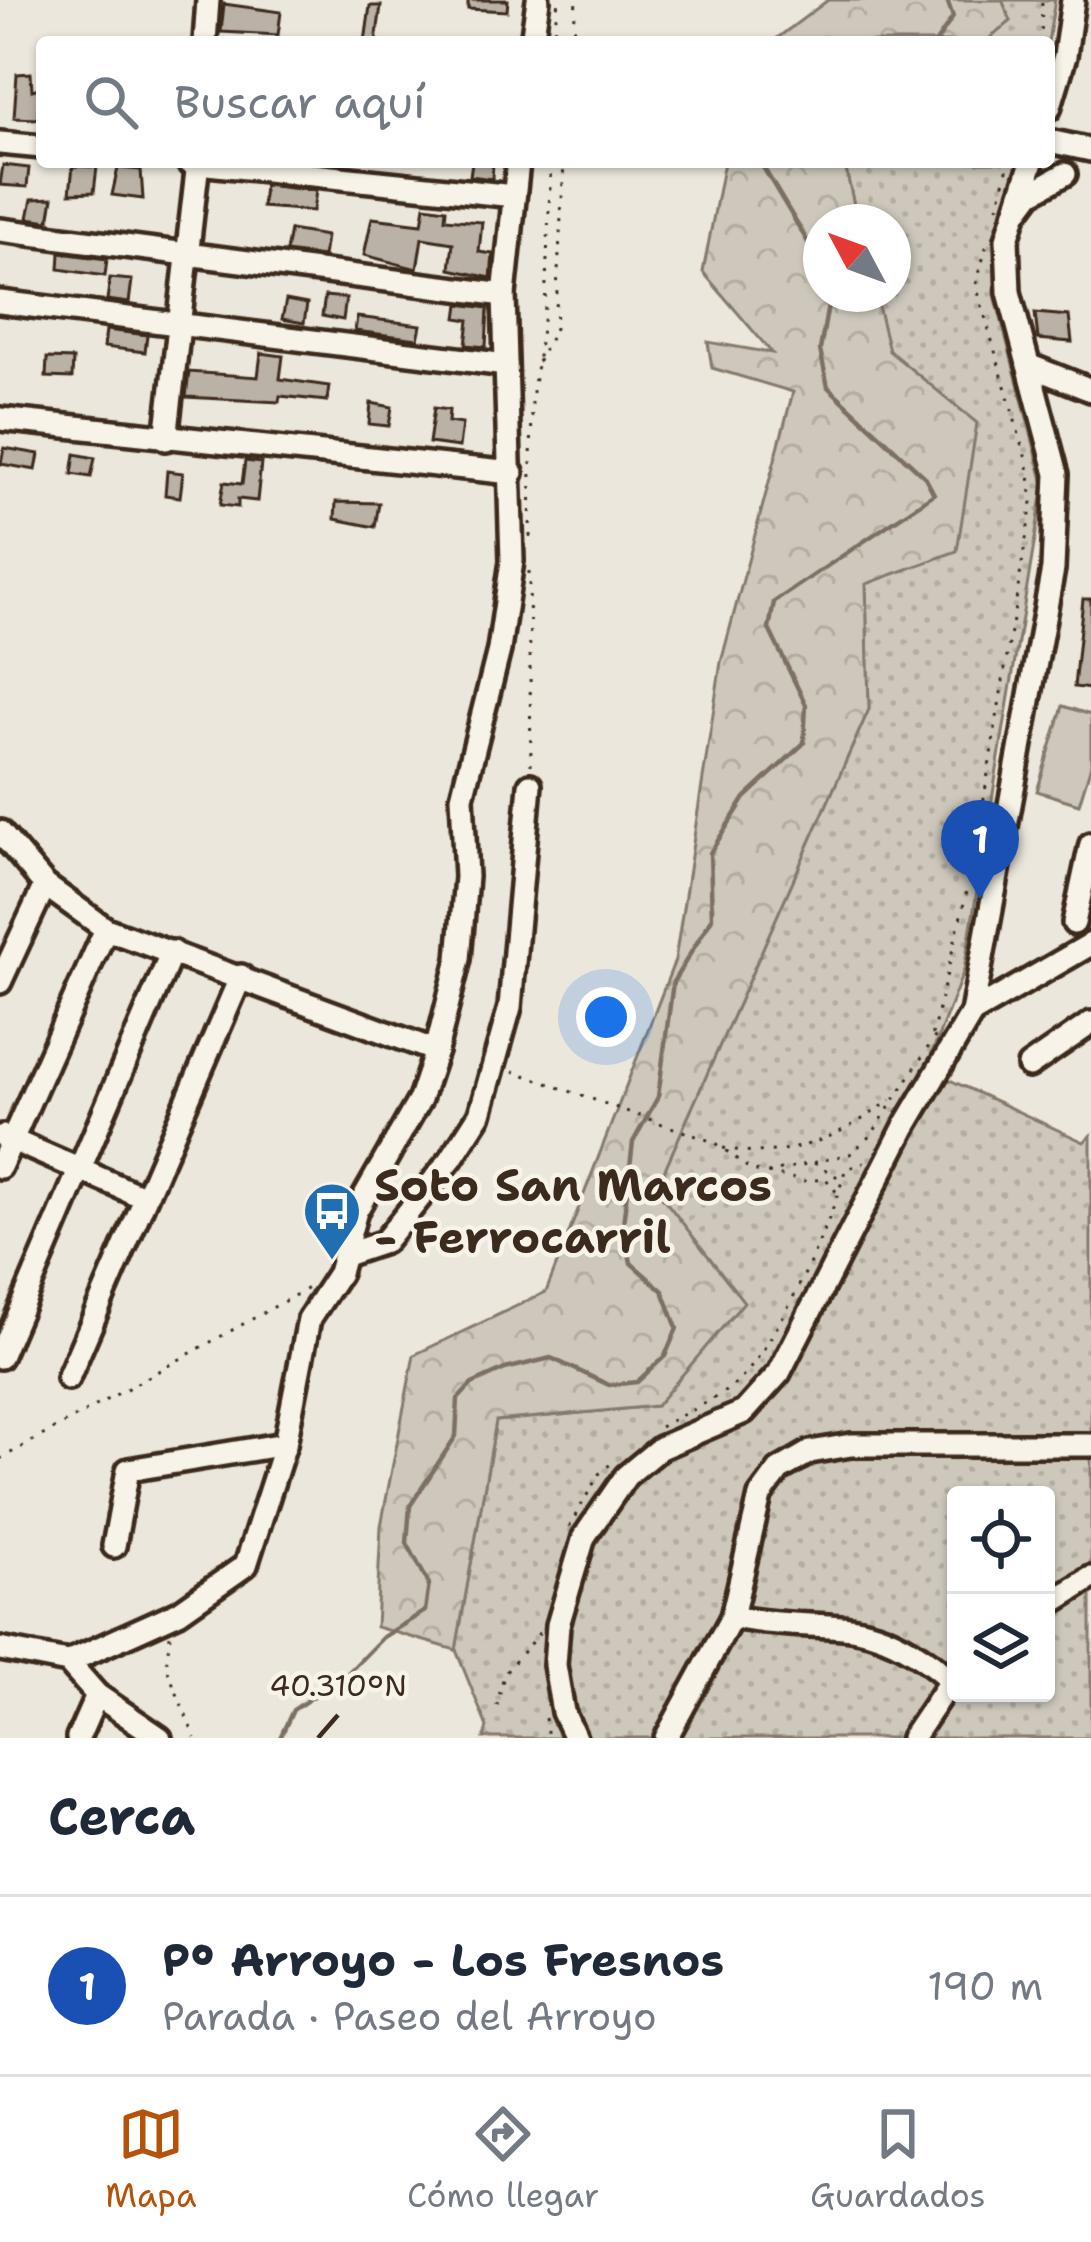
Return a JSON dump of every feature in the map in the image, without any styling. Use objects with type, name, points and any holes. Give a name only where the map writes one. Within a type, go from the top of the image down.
[{"type":"street","points":[[205,36],[208,0]]},
{"type":"street","points":[[533,36],[538,0]]},
{"type":"street","points":[[1055,82],[1073,0]]},
{"type":"street","points":[[0,142],[36,146]]},
{"type":"street","points":[[1055,142],[1091,150]]},
{"type":"street","points":[[166,440],[197,168]]},
{"type":"street","points":[[246,168],[514,196]]},
{"type":"street","points":[[0,1649],[68,1662],[179,1612],[246,1565],[285,1444],[309,1319],[345,1255],[356,1211],[421,1099],[459,959],[466,877],[462,797],[499,650],[512,561],[505,295],[517,168]]},
{"type":"street","points":[[575,1738],[563,1712],[555,1665],[558,1625],[584,1537],[626,1476],[660,1448],[744,1412],[778,1373],[962,1019],[984,949],[1053,569],[1057,474],[1009,292],[1003,223],[1029,168]]},
{"type":"street","points":[[1054,168],[1091,176]]},
{"type":"street","points":[[1003,223],[1031,193],[1065,174]]},
{"type":"street","points":[[0,230],[189,250],[505,295]]},
{"type":"street","points":[[0,302],[182,321],[506,365]]},
{"type":"street","points":[[1028,365],[1088,390]]},
{"type":"street","points":[[1043,414],[1088,390]]},
{"type":"street","points":[[0,419],[512,473]]},
{"type":"street","points":[[345,1255],[384,1242],[452,1159],[480,1114],[510,1007],[530,785]]},
{"type":"street","points":[[0,832],[45,886],[106,929],[436,1052]]},
{"type":"street","points":[[1074,922],[1091,844]]},
{"type":"street","points":[[0,982],[45,886]]},
{"type":"street","points":[[0,1167],[6,1137],[106,929]]},
{"type":"street","points":[[962,1019],[1091,944]]},
{"type":"street","points":[[984,949],[987,963],[1015,980],[1041,970]]},
{"type":"street","points":[[0,1357],[172,952]]},
{"type":"street","points":[[68,1378],[241,976]]},
{"type":"street","points":[[1029,1066],[1091,1023]]},
{"type":"street","points":[[6,1137],[145,1198]]},
{"type":"street","points":[[114,1546],[128,1470],[285,1444]]},
{"type":"street","points":[[666,1738],[732,1618],[760,1496],[779,1470],[810,1452],[851,1445],[1091,1444]]},
{"type":"street","points":[[1055,1600],[1091,1578]]},
{"type":"street","points":[[732,1618],[874,1629],[916,1650],[947,1673]]},
{"type":"street","points":[[68,1662],[97,1696],[160,1738]]},
{"type":"street","points":[[912,1738],[947,1688]]},
{"type":"street","points":[[77,1738],[97,1696]]},
{"type":"path","points":[[554,36],[558,0]]},
{"type":"path","points":[[573,36],[576,0]]},
{"type":"path","points":[[1041,36],[1042,0]]},
{"type":"path","points":[[530,541],[535,370],[545,307],[551,168]]},
{"type":"path","points":[[535,370],[555,328],[564,168]]},
{"type":"path","points":[[1003,223],[1008,168]]},
{"type":"path","points":[[768,1173],[850,1154],[872,1134],[932,1035],[973,866],[1032,502],[1028,466],[976,285],[1021,188]]},
{"type":"path","points":[[506,365],[535,370]]},
{"type":"path","points":[[530,557],[530,785]]},
{"type":"path","points":[[932,1035],[962,1019]]},
{"type":"path","points":[[500,1067],[716,1143],[751,1170],[804,1181],[826,1179],[865,1162],[884,1168]]},
{"type":"path","points":[[721,1148],[777,1154],[825,1141],[894,1098]]},
{"type":"path","points":[[814,1163],[843,1180]]},
{"type":"path","points":[[657,1430],[735,1385],[760,1358],[839,1196],[845,1170]]},
{"type":"path","points":[[826,1179],[839,1196]]},
{"type":"path","points":[[0,1459],[318,1284]]},
{"type":"path","points":[[564,1545],[570,1523],[599,1474],[628,1450]]},
{"type":"path","points":[[179,1612],[171,1625],[166,1666],[195,1738]]},
{"type":"path","points":[[496,1706],[504,1674],[540,1631],[540,1655]]},
{"type":"path","points":[[545,1718],[548,1738]]},
{"type":"green space","points":[[828,0],[1002,0],[1011,21],[992,36],[780,36]]},
{"type":"green space","points":[[1002,0],[1055,0],[1049,36],[992,36],[1011,21]]},
{"type":"green space","points":[[723,168],[845,168],[854,204],[803,204],[803,312],[879,312],[889,351],[977,423],[957,551],[866,584],[869,709],[656,1189],[744,1302],[656,1406],[496,1421],[456,1650],[376,1627],[381,1526],[414,1355],[546,1292],[675,960],[721,662],[793,392],[712,368],[708,342],[772,353],[703,272]]},
{"type":"green space","points":[[845,168],[1017,168],[995,244],[995,295],[1044,484],[964,970],[926,1069],[1084,1142],[1091,1135],[1091,1738],[484,1738],[487,1727],[456,1650],[496,1421],[656,1406],[656,1189],[869,709],[866,583],[976,423],[889,351],[879,312],[911,312],[911,204],[854,204]]},
{"type":"green space","points":[[1063,706],[1091,715],[1091,765],[1079,804],[1037,791]]},
{"type":"building","points":[[468,0],[508,0],[507,11],[468,9]]},
{"type":"building","points":[[224,4],[281,12],[278,35],[221,32]]},
{"type":"building","points":[[370,6],[381,6],[377,36],[366,36]]},
{"type":"building","points":[[31,73],[36,119],[14,118],[17,74]]},
{"type":"building","points":[[3,165],[29,168],[27,187],[0,185]]},
{"type":"building","points":[[73,168],[97,168],[94,192],[70,193]]},
{"type":"building","points":[[118,168],[141,170],[143,199],[112,195]]},
{"type":"building","points":[[471,168],[493,168],[492,179],[470,176]]},
{"type":"building","points":[[264,185],[316,191],[313,211],[262,207]]},
{"type":"building","points":[[53,198],[49,221],[28,218],[32,199]]},
{"type":"building","points":[[425,206],[446,209],[445,219],[482,222],[479,252],[493,254],[491,278],[450,269],[453,243],[422,238],[417,269],[364,255],[372,218],[422,224]]},
{"type":"building","points":[[290,230],[326,236],[323,257],[286,252]]},
{"type":"building","points":[[60,253],[107,259],[105,276],[59,269]]},
{"type":"building","points":[[110,278],[132,280],[129,303],[107,300]]},
{"type":"building","points":[[325,296],[346,298],[343,320],[322,316]]},
{"type":"building","points":[[286,300],[307,304],[304,323],[282,319]]},
{"type":"building","points":[[459,304],[488,308],[486,347],[466,345],[469,320],[457,318]]},
{"type":"building","points":[[1035,313],[1069,316],[1072,342],[1038,339]]},
{"type":"building","points":[[357,317],[421,325],[418,339],[355,331]]},
{"type":"building","points":[[106,330],[147,335],[145,352],[104,347]]},
{"type":"building","points":[[261,353],[283,356],[280,379],[329,386],[327,401],[280,396],[279,402],[186,397],[189,372],[258,377]]},
{"type":"building","points":[[47,358],[73,359],[72,378],[46,377]]},
{"type":"building","points":[[371,403],[392,407],[389,426],[369,424]]},
{"type":"building","points":[[434,408],[449,410],[448,422],[462,424],[459,447],[429,443]]},
{"type":"building","points":[[4,448],[39,454],[36,470],[1,464]]},
{"type":"building","points":[[75,454],[95,458],[91,477],[72,474]]},
{"type":"building","points":[[245,461],[261,463],[257,501],[238,499],[238,507],[220,505],[224,482],[242,484]]},
{"type":"building","points":[[167,471],[183,473],[180,497],[165,495]]},
{"type":"building","points":[[336,502],[379,503],[375,527],[335,519]]},
{"type":"building","points":[[1083,599],[1091,599],[1091,689],[1074,687]]},
{"type":"waterway","points":[[940,36],[953,17],[947,0]]},
{"type":"waterway","points":[[764,168],[803,234]]},
{"type":"waterway","points":[[280,1738],[293,1710],[347,1674],[383,1637],[425,1611],[429,1584],[407,1543],[410,1506],[456,1436],[458,1399],[472,1384],[505,1369],[551,1358],[609,1385],[637,1382],[665,1356],[677,1328],[663,1291],[631,1263],[623,1224],[633,1142],[658,1097],[673,982],[712,918],[710,853],[745,798],[804,743],[806,705],[769,629],[774,602],[934,494],[925,477],[828,387],[820,350],[827,312]]},
{"type":"place","name":"Pº Arroyo - Los Fresnos","points":[[980,899]]},
{"type":"place","name":"Soto San Marcos - Ferrocarril","points":[[332,1262]]}]
